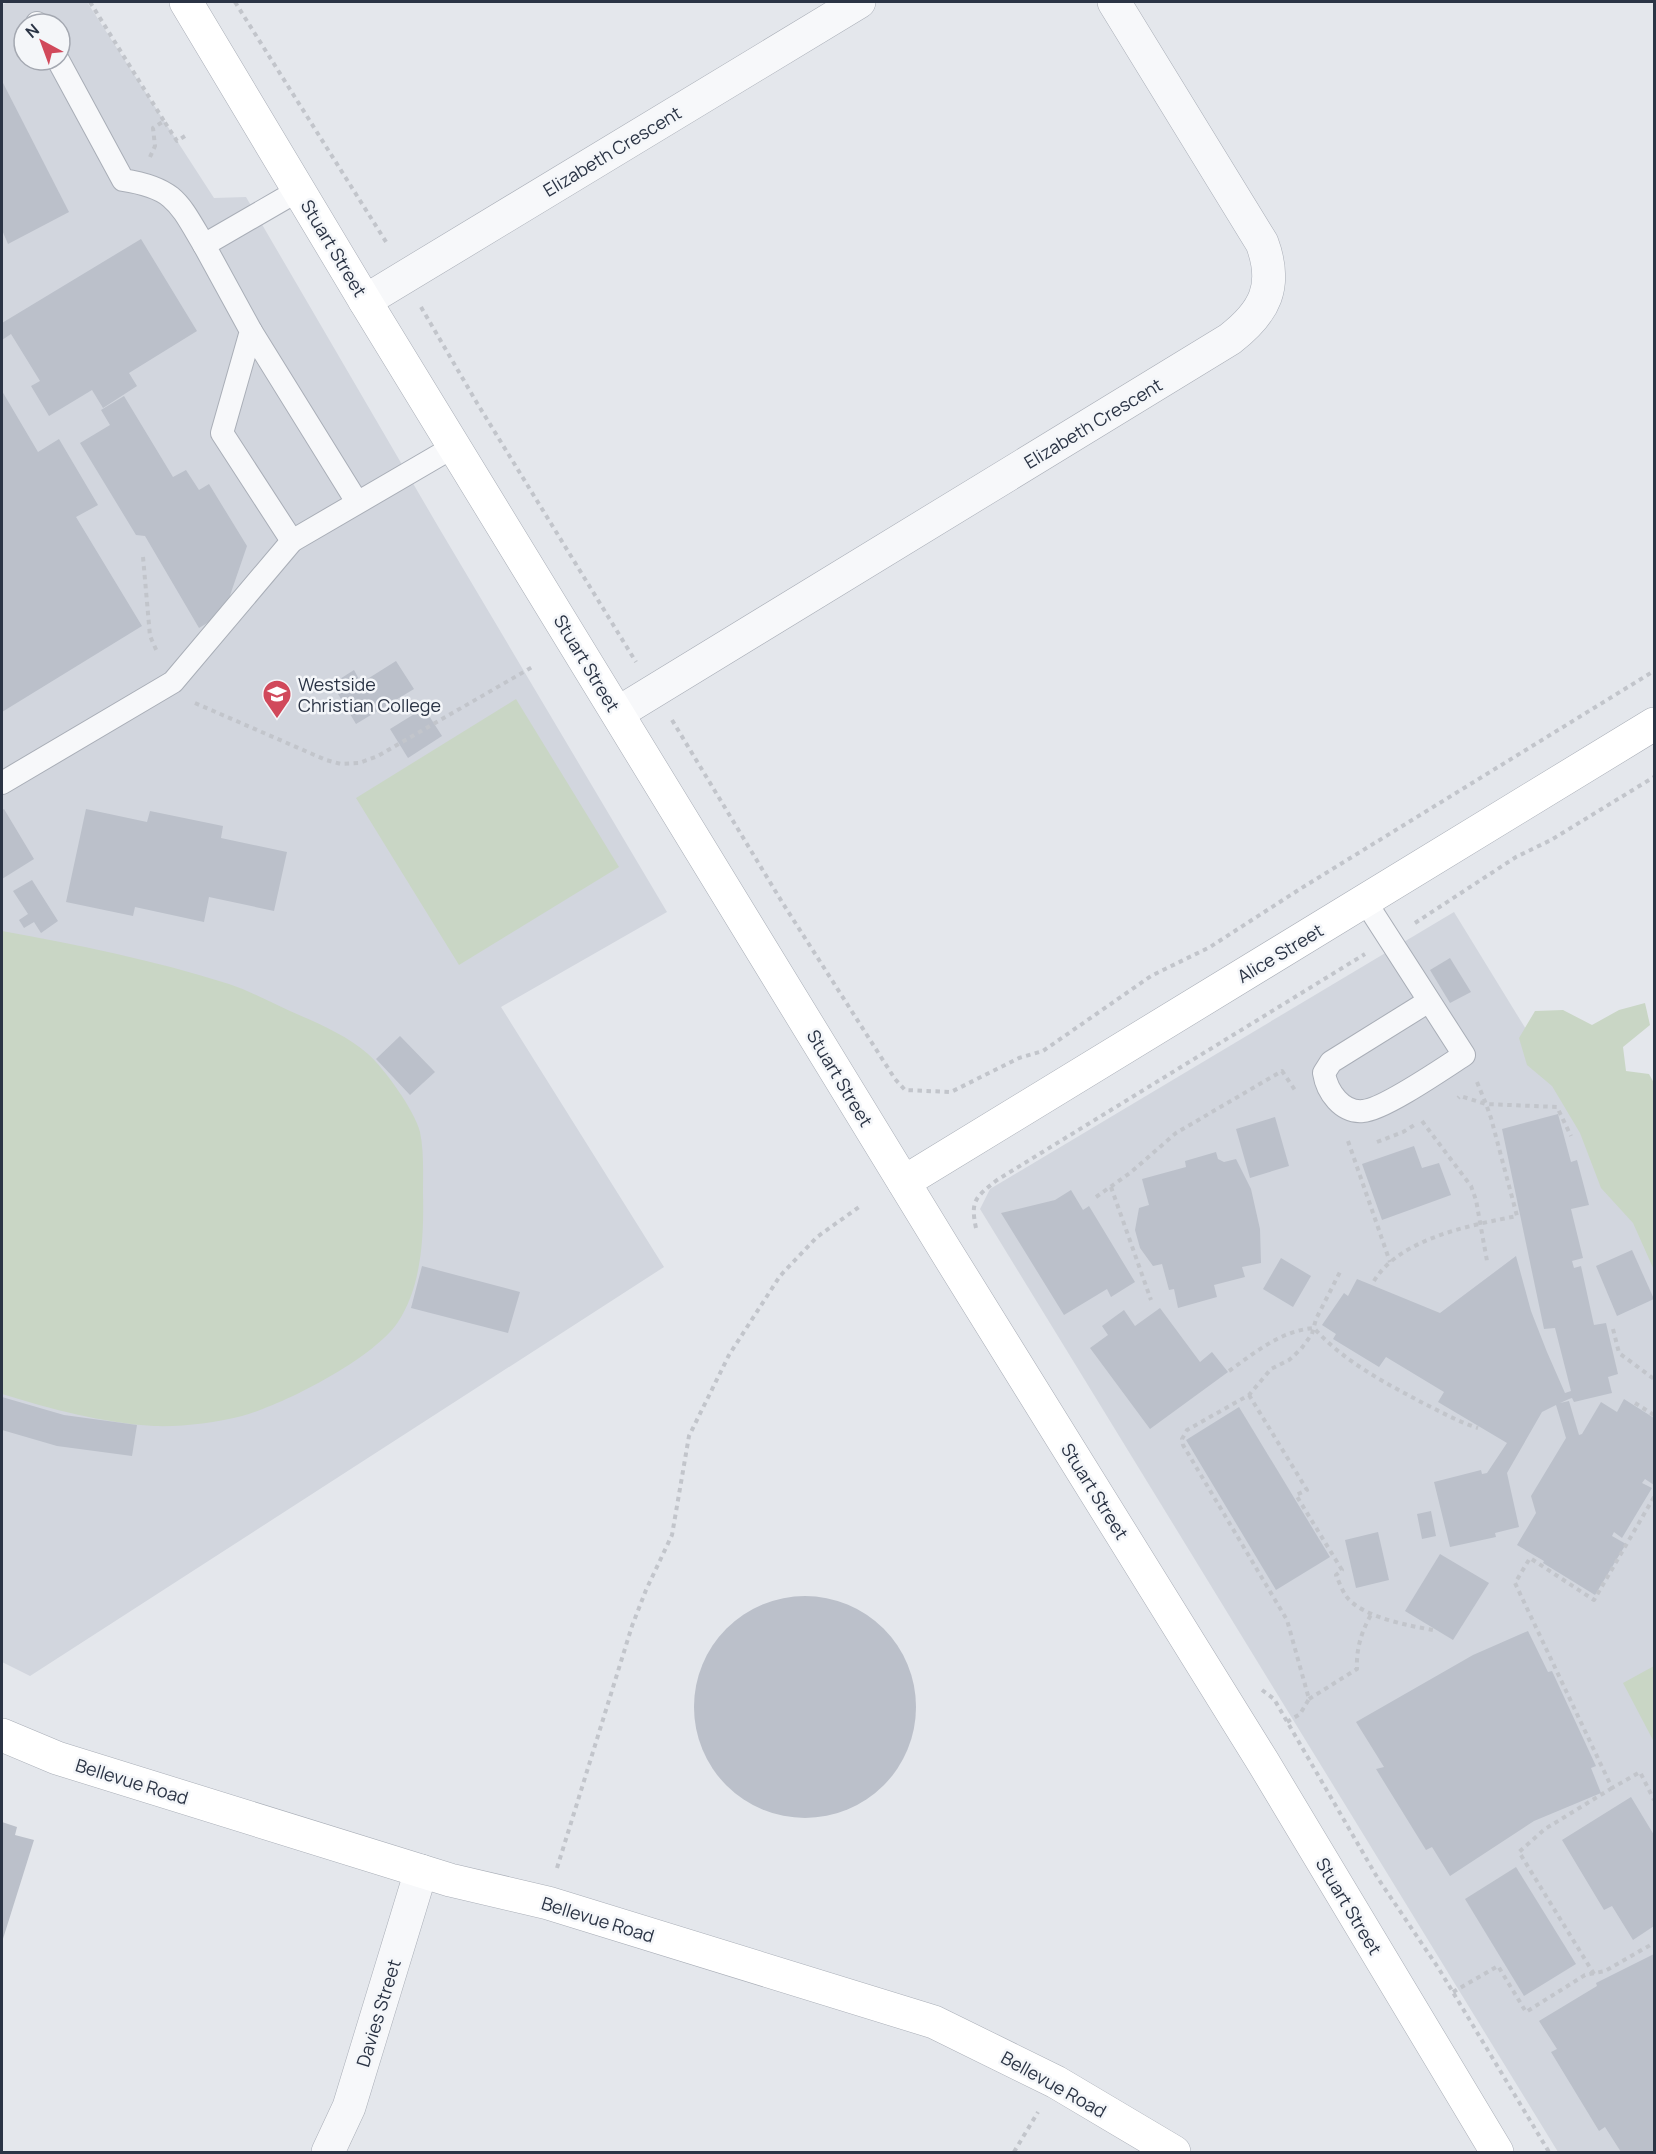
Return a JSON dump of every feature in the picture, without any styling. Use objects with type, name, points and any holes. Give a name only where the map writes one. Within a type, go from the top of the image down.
[{"type":"street","name":"Stuart Street","points":[[186,2],[365,301],[904,1182],[1263,1761],[1497,2152]]},
{"type":"street","name":"Elizabeth Crescent","points":[[365,301],[859,2]]},
{"type":"street","name":"Elizabeth Crescent","points":[[618,713],[1230,339],[1247,326],[1257,314],[1265,299],[1270,280],[1268,260],[1262,243],[1114,2]]},
{"type":"street","name":"Alice Street","points":[[904,1182],[1654,724]]},
{"type":"street","name":"Bellevue Road","points":[[2,1735],[57,1758],[450,1880],[548,1903],[934,2022],[1056,2082],[1174,2152]]},
{"type":"street","name":"Davies Street","points":[[328,2152],[349,2107],[421,1871]]},
{"type":"lane","points":[[64,72],[123,180],[161,189],[179,204],[251,331],[357,502]]},
{"type":"lane","points":[[204,245],[299,190]]},
{"type":"lane","points":[[251,331],[222,433],[292,540]]},
{"type":"lane","points":[[2,783],[173,682],[292,540],[454,446]]},
{"type":"lane","points":[[1365,901],[1464,1055],[1375,1109],[1356,1111],[1341,1105],[1325,1082],[1324,1073],[1331,1062],[1429,1001]]},
{"type":"path","points":[[90,2],[164,121]]},
{"type":"path","points":[[235,2],[380,232],[477,403],[782,902],[904,1090],[951,1092],[1018,1058],[1043,1051],[1151,976],[1210,947],[1654,671]]},
{"type":"path","points":[[167,127],[177,141],[185,136]]},
{"type":"path","points":[[143,557],[150,636],[160,658]]},
{"type":"path","points":[[193,702],[326,760],[341,764],[359,763],[390,751],[534,666]]},
{"type":"path","points":[[977,1230],[973,1211],[978,1196],[997,1180],[1390,939],[1516,857],[1551,840],[1654,777]]},
{"type":"path","points":[[1486,1104],[1557,1107],[1571,1136]]},
{"type":"path","points":[[1422,1121],[1471,1186],[1487,1261]]},
{"type":"path","points":[[1348,1139],[1390,1262]]},
{"type":"path","points":[[1111,1187],[1151,1300]]},
{"type":"path","points":[[556,1872],[632,1626],[672,1535],[689,1436],[729,1355],[780,1276],[817,1237],[859,1207]]},
{"type":"path","points":[[1374,1281],[1380,1270],[1390,1262],[1433,1238],[1480,1223],[1517,1216]]},
{"type":"path","points":[[1309,1699],[1287,1620],[1183,1445],[1182,1439],[1187,1430],[1250,1395],[1271,1370],[1289,1360],[1301,1349],[1312,1334],[1340,1272]]},
{"type":"path","points":[[1229,1371],[1278,1337],[1304,1328],[1314,1328],[1331,1345],[1376,1378],[1441,1412],[1478,1428]]},
{"type":"path","points":[[1613,1329],[1619,1353],[1654,1379]]},
{"type":"path","points":[[1250,1395],[1307,1490],[1296,1496],[1342,1570],[1336,1575],[1347,1597],[1362,1609],[1394,1622],[1433,1630]]},
{"type":"path","points":[[1635,1403],[1654,1415]]},
{"type":"path","points":[[1612,1788],[1515,1583],[1530,1558],[1594,1599],[1654,1497]]},
{"type":"path","points":[[1287,1722],[1300,1714],[1309,1699],[1357,1669],[1363,1628],[1372,1613]]},
{"type":"path","points":[[1256,1685],[1274,1699],[1377,1877],[1453,1992],[1549,2152]]},
{"type":"path","points":[[1594,1974],[1519,1852],[1545,1828],[1640,1772],[1654,1800]]},
{"type":"path","points":[[1453,1992],[1498,1966],[1526,2012],[1585,1976],[1605,1971],[1654,1943]]},
{"type":"path","points":[[1014,2152],[1056,2082]]},
{"type":"shaded area","name":"Westside Christian College","points":[[8,2],[87,2],[214,198],[246,197],[667,912],[501,1007],[664,1267],[30,1676],[2,1662],[2,5]]},
{"type":"shaded area","points":[[1454,912],[1654,1238],[1654,2152],[1558,2152],[980,1209],[990,1189]]},
{"type":"green space","points":[[516,699],[619,867],[459,965],[356,798]]},
{"type":"green space","points":[[2,931],[144,960],[229,984],[330,1030],[359,1047],[375,1061],[398,1090],[412,1113],[420,1132],[423,1154],[423,1226],[417,1276],[406,1308],[386,1336],[349,1365],[304,1391],[260,1410],[209,1423],[154,1426],[115,1422],[58,1410],[2,1394]]},
{"type":"green space","points":[[1645,1003],[1650,1025],[1623,1047],[1626,1071],[1649,1074],[1654,1083],[1654,1270],[1633,1223],[1601,1188],[1580,1133],[1552,1086],[1527,1065],[1519,1038],[1535,1011],[1563,1010],[1592,1025],[1619,1010]]},
{"type":"green space","points":[[1654,1666],[1654,1742],[1623,1683]]},
{"type":"building","points":[[2,81],[69,212],[8,244],[2,230]]},
{"type":"building","points":[[141,239],[197,331],[129,373],[137,386],[103,408],[92,390],[49,416],[31,386],[40,381],[11,334],[2,340],[2,323]]},
{"type":"building","points":[[2,391],[38,452],[59,439],[98,505],[76,517],[142,626],[2,712]]},
{"type":"building","points":[[124,396],[173,477],[186,470],[199,490],[209,484],[247,546],[224,613],[199,628],[145,536],[136,535],[80,443],[110,425],[101,410]]},
{"type":"building","points":[[396,661],[414,689],[356,724],[332,684],[354,670],[361,683]]},
{"type":"building","points":[[424,708],[442,736],[408,758],[390,729]]},
{"type":"building","points":[[4,809],[34,859],[2,879],[2,810]]},
{"type":"building","points":[[86,809],[147,822],[150,811],[223,826],[221,838],[287,852],[274,911],[209,897],[204,922],[135,907],[133,916],[66,902]]},
{"type":"building","points":[[32,880],[58,921],[41,933],[34,922],[24,928],[19,920],[28,914],[13,891]]},
{"type":"building","points":[[1450,958],[1471,992],[1450,1003],[1430,970]]},
{"type":"building","points":[[400,1036],[435,1072],[410,1095],[376,1059]]},
{"type":"building","points":[[1558,1114],[1571,1162],[1577,1160],[1589,1205],[1571,1209],[1583,1258],[1572,1261],[1574,1268],[1581,1266],[1594,1325],[1606,1323],[1618,1374],[1608,1377],[1612,1393],[1574,1402],[1572,1398],[1560,1403],[1569,1401],[1579,1435],[1582,1434],[1601,1402],[1617,1412],[1624,1399],[1654,1418],[1654,1485],[1645,1479],[1642,1483],[1652,1488],[1622,1538],[1614,1532],[1612,1536],[1626,1544],[1595,1595],[1517,1545],[1536,1513],[1531,1496],[1566,1438],[1556,1405],[1542,1412],[1507,1473],[1519,1527],[1495,1533],[1496,1537],[1450,1547],[1434,1482],[1481,1470],[1482,1474],[1487,1473],[1507,1443],[1438,1402],[1444,1392],[1386,1357],[1379,1367],[1333,1339],[1336,1334],[1322,1325],[1344,1293],[1348,1296],[1357,1279],[1440,1313],[1516,1256],[1531,1311],[1547,1352],[1565,1393],[1571,1391],[1555,1328],[1544,1329],[1502,1129]]},
{"type":"building","points":[[1275,1117],[1289,1166],[1250,1178],[1236,1129]]},
{"type":"building","points":[[1414,1146],[1422,1168],[1439,1163],[1451,1195],[1382,1220],[1362,1164]]},
{"type":"building","points":[[1216,1152],[1218,1159],[1224,1162],[1236,1159],[1251,1189],[1260,1229],[1261,1263],[1242,1267],[1245,1277],[1214,1285],[1217,1297],[1178,1308],[1174,1289],[1169,1290],[1162,1264],[1153,1266],[1140,1248],[1135,1230],[1139,1208],[1149,1205],[1142,1179],[1186,1167],[1185,1161]]},
{"type":"building","points":[[1071,1190],[1083,1210],[1089,1206],[1135,1282],[1111,1297],[1107,1289],[1064,1315],[1001,1213],[1055,1200]]},
{"type":"building","points":[[1632,1250],[1654,1299],[1617,1316],[1596,1266]]},
{"type":"building","points":[[1281,1258],[1311,1276],[1293,1307],[1263,1289]]},
{"type":"building","points":[[422,1266],[520,1292],[508,1333],[411,1308]]},
{"type":"building","points":[[1160,1308],[1200,1362],[1212,1352],[1228,1372],[1150,1429],[1090,1348],[1108,1335],[1102,1326],[1124,1310],[1135,1326]]},
{"type":"building","points":[[2,1397],[64,1415],[137,1425],[132,1456],[57,1446],[2,1430]]},
{"type":"building","points":[[1239,1407],[1330,1557],[1276,1590],[1186,1440]]},
{"type":"building","points":[[1431,1511],[1436,1536],[1422,1539],[1417,1514]]},
{"type":"building","points":[[1378,1532],[1389,1580],[1356,1588],[1345,1540]]},
{"type":"building","points":[[1440,1554],[1489,1583],[1453,1640],[1405,1611]]},
{"type":"building","points":[[805,1596],[827,1598],[857,1609],[875,1621],[891,1637],[903,1655],[911,1675],[916,1707],[914,1729],[903,1759],[891,1777],[875,1793],[857,1805],[837,1813],[805,1818],[783,1816],[753,1805],[735,1793],[719,1777],[707,1759],[699,1739],[694,1707],[696,1685],[707,1655],[719,1637],[735,1621],[753,1609],[773,1601]]},
{"type":"building","points":[[1528,1631],[1548,1672],[1552,1671],[1596,1766],[1591,1768],[1601,1793],[1534,1821],[1450,1876],[1432,1847],[1426,1850],[1376,1769],[1384,1767],[1356,1722],[1473,1655]]},
{"type":"building","points":[[1631,1797],[1654,1835],[1654,1926],[1633,1940],[1612,1906],[1604,1910],[1562,1840]]},
{"type":"building","points":[[2,1822],[17,1827],[15,1835],[34,1840],[2,1942]]},
{"type":"building","points":[[1516,1867],[1576,1964],[1524,1996],[1465,1899]]},
{"type":"building","points":[[1654,1954],[1654,2152],[1621,2152],[1605,2127],[1599,2131],[1551,2052],[1557,2049],[1539,2021],[1597,1986],[1596,1983]]},
{"type":"place","name":"Westside Christian College","points":[[277,720]]}]
